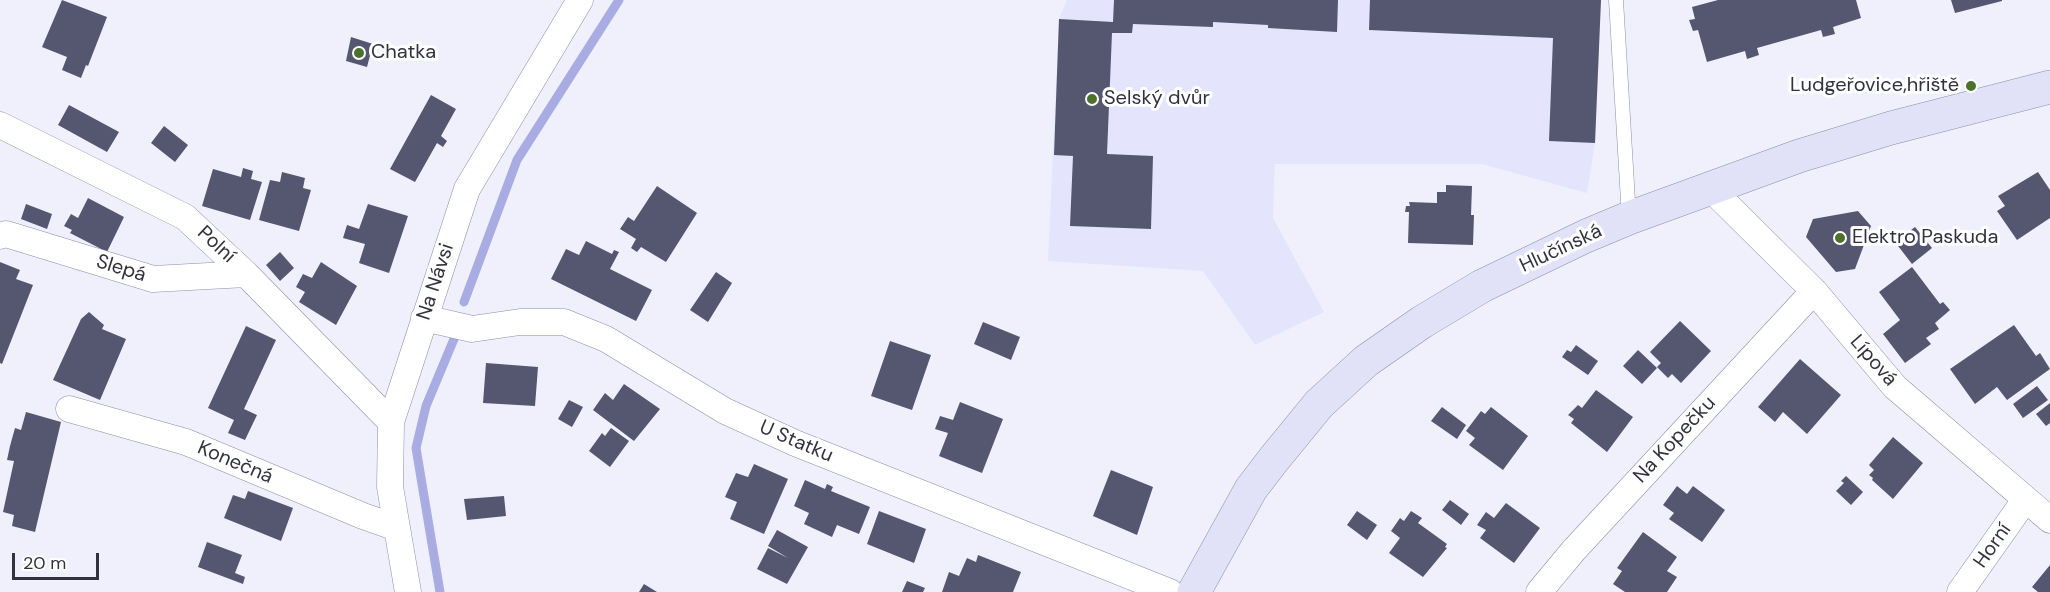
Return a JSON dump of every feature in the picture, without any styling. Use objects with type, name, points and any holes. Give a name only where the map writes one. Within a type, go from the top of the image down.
[{"type":"street","name":"Na Návsi","points":[[408,592],[390,487],[391,422],[467,189],[580,0]]},
{"type":"street","name":"Hlučínská","points":[[1194,592],[1242,505],[1274,459],[1319,404],[1366,361],[1422,322],[1482,286],[1629,218],[1799,156],[1891,128],[2050,87]]},
{"type":"street","name":"Polní","points":[[0,125],[185,217],[246,274],[391,422]]},
{"type":"street","name":"Lípová","points":[[1710,188],[1814,291],[1894,387],[2050,520]]},
{"type":"street","name":"Slepá","points":[[0,236],[6,234],[153,279],[246,274]]},
{"type":"street","name":"Na Kopečku","points":[[1539,592],[1582,542],[1814,291]]},
{"type":"street","name":"U Statku","points":[[424,318],[472,329],[520,322],[564,322],[606,339],[725,411],[795,443],[1170,592]]},
{"type":"street","name":"Konečná","points":[[69,409],[186,442],[397,528]]},
{"type":"street","name":"Horní","points":[[1960,592],[2025,500]]},
{"type":"lane","points":[[1616,0],[1629,218]]},
{"type":"shaded area","points":[[1067,0],[1601,0],[1595,143],[1587,193],[1482,164],[1275,164],[1273,218],[1324,312],[1255,345],[1203,271],[1048,261],[1059,19]]},
{"type":"building","points":[[62,0],[107,17],[81,78],[62,70],[67,57],[42,47]]},
{"type":"building","points":[[1114,0],[1338,0],[1337,32],[1213,22],[1213,27],[1133,24],[1132,33],[1112,33],[1107,154],[1153,156],[1151,229],[1070,226],[1073,156],[1054,155],[1059,19],[1113,22]]},
{"type":"building","points":[[1370,0],[1601,0],[1595,143],[1549,141],[1553,38],[1369,30]]},
{"type":"building","points":[[1718,0],[1856,0],[1861,18],[1833,27],[1835,34],[1823,37],[1821,30],[1757,48],[1759,55],[1747,59],[1745,51],[1707,62],[1698,30],[1693,31],[1689,20],[1695,19],[1692,7]]},
{"type":"building","points":[[1951,0],[2002,0],[2002,1],[1955,13]]},
{"type":"building","name":"Chatka","points":[[351,37],[373,44],[367,67],[346,61]]},
{"type":"building","points":[[431,95],[456,109],[441,136],[447,141],[443,147],[437,143],[415,182],[390,169]]},
{"type":"building","points":[[69,105],[119,132],[107,152],[58,125]]},
{"type":"building","points":[[164,126],[188,145],[175,162],[151,143]]},
{"type":"building","points":[[243,168],[253,171],[251,179],[262,182],[250,220],[202,206],[213,169],[241,177]]},
{"type":"building","points":[[282,172],[305,178],[303,188],[311,190],[299,231],[259,220],[270,180],[280,182]]},
{"type":"building","points":[[2038,172],[2050,190],[2050,218],[2017,240],[1997,211],[2005,206],[1998,196]]},
{"type":"building","points":[[1446,185],[1472,186],[1473,245],[1408,243],[1409,212],[1405,212],[1406,206],[1410,206],[1409,202],[1437,203],[1437,192],[1446,192]]},
{"type":"building","points":[[657,186],[697,213],[666,262],[641,247],[637,252],[631,248],[636,239],[620,229],[628,217],[634,221]]},
{"type":"building","points":[[88,198],[124,217],[107,252],[70,233],[72,230],[64,226],[71,214],[78,218]]},
{"type":"building","points":[[26,204],[52,214],[47,229],[21,219]]},
{"type":"building","points":[[368,204],[408,216],[389,273],[359,263],[365,244],[343,238],[347,225],[359,229]]},
{"type":"building","points":[[1858,211],[1871,226],[1855,269],[1836,272],[1806,237],[1813,219]]},
{"type":"building","points":[[1915,227],[1932,248],[1912,264],[1895,242]]},
{"type":"building","points":[[586,241],[612,254],[614,250],[619,252],[610,269],[652,290],[636,321],[551,279],[566,249],[579,255]]},
{"type":"building","points":[[280,252],[294,268],[280,281],[266,265]]},
{"type":"building","points":[[0,262],[20,270],[16,279],[33,285],[2,364],[0,363]]},
{"type":"building","points":[[321,262],[357,286],[336,325],[299,302],[305,292],[296,287],[303,274],[312,278]]},
{"type":"building","points":[[1912,267],[1940,304],[1943,302],[1950,310],[1935,323],[1939,329],[1926,338],[1931,344],[1905,363],[1883,334],[1900,320],[1879,292]]},
{"type":"building","points":[[716,272],[732,283],[708,322],[690,310]]},
{"type":"building","points":[[89,312],[104,325],[102,329],[126,339],[100,400],[53,380],[81,319]]},
{"type":"building","points":[[1680,321],[1711,351],[1681,383],[1672,374],[1668,378],[1657,367],[1661,363],[1650,352]]},
{"type":"building","points":[[983,322],[1020,337],[1011,360],[974,344]]},
{"type":"building","points":[[2014,325],[2036,356],[2040,353],[2050,369],[2007,400],[1997,387],[1975,404],[1950,369]]},
{"type":"building","points":[[246,326],[276,340],[244,409],[257,415],[245,440],[228,433],[234,420],[208,408]]},
{"type":"building","points":[[890,341],[931,355],[912,410],[871,396]]},
{"type":"building","points":[[1576,345],[1598,361],[1588,375],[1562,357],[1567,350],[1571,352]]},
{"type":"building","points":[[1638,350],[1657,368],[1642,384],[1623,366]]},
{"type":"building","points":[[1800,359],[1841,395],[1807,434],[1783,412],[1775,422],[1758,407]]},
{"type":"building","points":[[486,363],[538,367],[535,406],[483,403]]},
{"type":"building","points":[[624,384],[660,409],[634,441],[593,410],[605,393],[613,400]]},
{"type":"building","points":[[2037,386],[2048,400],[2023,418],[2013,404]]},
{"type":"building","points":[[1596,390],[1633,417],[1607,452],[1571,423],[1574,419],[1568,415],[1578,405],[1582,408]]},
{"type":"building","points":[[569,400],[583,407],[572,427],[558,419]]},
{"type":"building","points":[[960,402],[1003,419],[982,473],[939,456],[948,433],[935,429],[940,416],[953,420]]},
{"type":"building","points":[[2050,403],[2050,423],[2046,426],[2036,414]]},
{"type":"building","points":[[1442,407],[1466,425],[1457,439],[1431,421]]},
{"type":"building","points":[[1491,407],[1528,436],[1503,470],[1469,445],[1475,438],[1466,431],[1481,411],[1485,414]]},
{"type":"building","points":[[26,412],[61,422],[35,532],[12,526],[14,515],[3,512],[14,461],[7,460],[10,446],[15,428],[21,430]]},
{"type":"building","points":[[611,428],[629,441],[610,467],[589,451],[602,433],[605,436]]},
{"type":"building","points":[[1893,437],[1923,463],[1893,499],[1872,480],[1873,478],[1869,475],[1874,470],[1869,465]]},
{"type":"building","points":[[754,464],[788,479],[764,534],[730,519],[737,502],[725,497],[736,473],[748,477]]},
{"type":"building","points":[[1111,470],[1153,487],[1137,535],[1093,516]]},
{"type":"building","points":[[1846,476],[1863,492],[1851,505],[1836,491],[1844,483],[1841,481]]},
{"type":"building","points":[[805,480],[825,489],[827,484],[833,487],[831,491],[870,507],[859,534],[837,525],[832,537],[804,524],[809,513],[794,506]]},
{"type":"building","points":[[1677,486],[1687,494],[1693,486],[1725,510],[1702,542],[1669,519],[1674,513],[1663,505]]},
{"type":"building","points":[[248,491],[293,508],[281,541],[224,518],[233,495],[245,499]]},
{"type":"building","points":[[504,496],[506,516],[467,520],[464,499]]},
{"type":"building","points":[[1450,500],[1469,514],[1461,525],[1442,510]]},
{"type":"building","points":[[1506,503],[1540,528],[1514,563],[1480,538],[1486,530],[1477,525],[1486,512],[1494,518]]},
{"type":"building","points":[[879,511],[926,529],[914,563],[867,544]]},
{"type":"building","points":[[1357,511],[1377,525],[1367,540],[1347,525]]},
{"type":"building","points":[[1411,511],[1422,518],[1418,523],[1447,544],[1445,547],[1447,548],[1423,577],[1389,553],[1400,538],[1391,531],[1400,518],[1404,521]]},
{"type":"building","points":[[777,530],[808,547],[787,584],[757,569],[768,548],[788,558],[768,546]]},
{"type":"building","points":[[1643,532],[1677,557],[1667,571],[1677,577],[1667,592],[1625,592],[1613,584],[1622,571],[1617,568]]},
{"type":"building","points":[[207,542],[242,555],[235,573],[245,577],[243,584],[198,567]]},
{"type":"building","points":[[978,555],[1021,572],[1013,592],[942,592],[949,572],[959,576],[967,558],[976,562]]},
{"type":"building","points":[[2050,565],[2050,592],[2038,592],[2032,587]]},
{"type":"building","points":[[907,581],[925,588],[923,592],[902,592]]},
{"type":"building","points":[[644,584],[657,592],[639,592]]},
{"type":"waterway","points":[[464,302],[517,160],[619,0]]},
{"type":"waterway","points":[[440,592],[416,448],[426,406],[454,339]]},
{"type":"place","name":"Chatka","points":[[359,53]]},
{"type":"place","name":"Ludgeřovice,hřiště","points":[[1971,86]]},
{"type":"place","name":"Selský dvůr","points":[[1092,99]]},
{"type":"place","name":"Elektro Paskuda","points":[[1840,238]]}]
